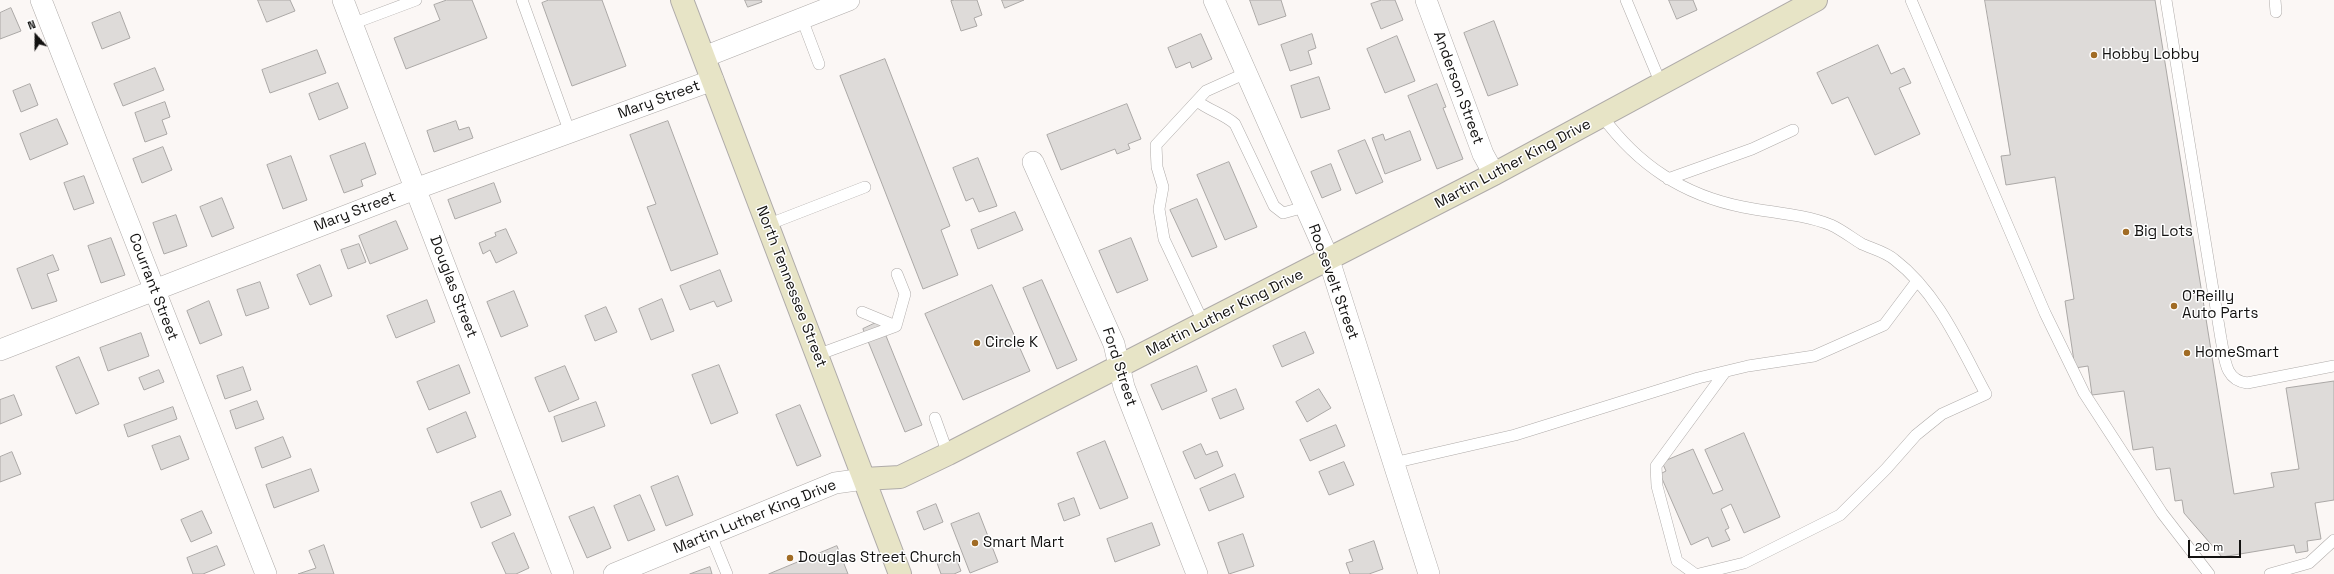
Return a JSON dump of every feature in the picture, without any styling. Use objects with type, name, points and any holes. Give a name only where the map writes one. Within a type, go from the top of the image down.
[{"type":"street","name":"Courrant Street","points":[[41,0],[266,574]]},
{"type":"street","name":"Douglas Street","points":[[343,0],[563,574]]},
{"type":"street","name":"North Tennessee Street","points":[[682,0],[900,574]]},
{"type":"street","name":"Mary Street","points":[[704,57],[849,0]]},
{"type":"street","name":"Roosevelt Street","points":[[1214,0],[1329,260],[1429,574]]},
{"type":"street","name":"Anderson Street","points":[[1426,0],[1483,154],[1494,174]]},
{"type":"street","name":"Martin Luther King Drive","points":[[614,574],[835,483],[864,479],[900,477],[1329,260],[1494,174],[1816,0]]},
{"type":"street","name":"Mary Street","points":[[0,350],[415,189],[713,80]]},
{"type":"street","name":"Ford Street","points":[[1033,162],[1114,344],[1124,387],[1197,574]]},
{"type":"lane","points":[[352,24],[416,0]]},
{"type":"lane","points":[[522,0],[570,132]]},
{"type":"lane","points":[[1626,0],[1661,84]]},
{"type":"lane","points":[[1910,0],[2044,313],[2084,393],[2162,513],[2209,574]]},
{"type":"lane","points":[[2166,0],[2221,339],[2226,366],[2231,377],[2238,382],[2247,383],[2334,366]]},
{"type":"lane","points":[[2275,0],[2276,12]]},
{"type":"lane","points":[[802,18],[819,64]]},
{"type":"lane","points":[[1204,324],[1164,239],[1159,209],[1163,187],[1157,167],[1156,145],[1206,91],[1246,73]]},
{"type":"lane","points":[[1197,101],[1210,111],[1227,116],[1235,124],[1274,206],[1283,213],[1305,207]]},
{"type":"lane","points":[[1602,116],[1614,134],[1658,174],[1702,197],[1743,207],[1795,214],[1832,225],[1862,244],[1894,259],[1917,281],[1945,320],[1986,394],[1942,414],[1916,435],[1886,469],[1840,515],[1744,563],[1699,574]]},
{"type":"lane","points":[[1668,179],[1752,149],[1794,130]]},
{"type":"lane","points":[[767,225],[865,187]]},
{"type":"lane","points":[[896,326],[905,294],[897,274]]},
{"type":"lane","points":[[1393,463],[1515,434],[1725,372],[1814,356],[1884,325],[1917,281]]},
{"type":"lane","points":[[862,312],[896,326]]},
{"type":"lane","points":[[817,356],[896,326]]},
{"type":"lane","points":[[1695,574],[1677,561],[1657,486],[1656,466],[1725,372]]},
{"type":"lane","points":[[935,418],[948,454]]},
{"type":"lane","points":[[711,535],[727,574]]},
{"type":"lane","points":[[2270,574],[2309,563],[2334,540]]},
{"type":"building","points":[[258,0],[290,0],[295,11],[267,22]]},
{"type":"building","points":[[447,0],[472,0],[487,38],[406,69],[394,38],[440,20],[434,5]]},
{"type":"building","points":[[549,0],[602,0],[626,66],[572,86],[542,3]]},
{"type":"building","points":[[745,0],[761,0],[762,2],[748,7]]},
{"type":"building","points":[[977,0],[982,15],[974,18],[977,26],[961,31],[951,1]]},
{"type":"building","points":[[1002,0],[1024,0],[1005,8]]},
{"type":"building","points":[[1250,0],[1281,0],[1286,16],[1259,25]]},
{"type":"building","points":[[1382,0],[1395,0],[1403,20],[1381,29],[1371,4]]},
{"type":"building","points":[[1669,0],[1693,0],[1697,10],[1677,19]]},
{"type":"building","points":[[1985,0],[2155,0],[2234,494],[2274,487],[2271,473],[2299,469],[2286,388],[2334,381],[2334,500],[2315,503],[2321,539],[2307,541],[2308,551],[2296,553],[2294,545],[2222,557],[2184,513],[2182,500],[2175,501],[2170,468],[2156,470],[2153,447],[2133,450],[2124,391],[2092,395],[2088,366],[2075,368],[2065,301],[2074,299],[2055,177],[2006,185],[2001,156],[2010,155]]},
{"type":"building","points":[[11,8],[21,31],[0,39],[0,13]]},
{"type":"building","points":[[120,12],[130,38],[102,49],[92,23]]},
{"type":"building","points":[[1494,21],[1518,85],[1488,96],[1464,33]]},
{"type":"building","points":[[1201,34],[1212,59],[1192,68],[1190,62],[1176,68],[1168,48]]},
{"type":"building","points":[[1312,34],[1316,48],[1308,51],[1312,64],[1290,71],[1281,45]]},
{"type":"building","points":[[1397,36],[1415,81],[1385,93],[1367,49]]},
{"type":"building","points":[[1878,45],[1891,74],[1904,68],[1911,83],[1899,88],[1920,134],[1875,155],[1848,97],[1832,104],[1817,73]]},
{"type":"building","points":[[317,50],[326,73],[270,93],[262,70]]},
{"type":"building","points":[[885,59],[950,226],[941,230],[958,275],[923,289],[840,76]]},
{"type":"building","points":[[155,68],[164,90],[123,106],[114,84]]},
{"type":"building","points":[[1319,77],[1330,109],[1301,118],[1291,86]]},
{"type":"building","points":[[338,83],[348,108],[319,120],[309,94]]},
{"type":"building","points":[[30,84],[38,105],[21,112],[13,91]]},
{"type":"building","points":[[1437,84],[1446,107],[1443,108],[1463,159],[1437,169],[1408,96]]},
{"type":"building","points":[[165,102],[170,117],[162,120],[167,134],[145,142],[135,113]]},
{"type":"building","points":[[1127,104],[1141,139],[1128,144],[1130,149],[1117,154],[1115,149],[1061,170],[1047,135]]},
{"type":"building","points":[[57,119],[68,144],[30,160],[20,134]]},
{"type":"building","points":[[456,121],[459,130],[469,127],[473,138],[434,152],[427,131]]},
{"type":"building","points":[[668,121],[718,254],[671,271],[647,207],[656,204],[630,135]]},
{"type":"building","points":[[1410,131],[1421,160],[1385,174],[1372,138],[1383,134],[1385,140]]},
{"type":"building","points":[[1365,140],[1383,182],[1356,194],[1338,151]]},
{"type":"building","points":[[365,143],[376,174],[361,180],[363,186],[344,193],[330,156]]},
{"type":"building","points":[[163,147],[172,170],[142,183],[133,159]]},
{"type":"building","points":[[291,156],[307,200],[283,209],[267,165]]},
{"type":"building","points":[[978,158],[997,206],[979,212],[973,198],[966,201],[953,168]]},
{"type":"building","points":[[1229,162],[1257,227],[1225,240],[1197,175]]},
{"type":"building","points":[[1331,164],[1341,190],[1322,198],[1311,172]]},
{"type":"building","points":[[84,176],[94,203],[74,210],[64,183]]},
{"type":"building","points":[[494,183],[501,202],[455,219],[448,200]]},
{"type":"building","points":[[222,198],[234,228],[212,237],[200,207]]},
{"type":"building","points":[[1197,199],[1217,247],[1192,257],[1170,210]]},
{"type":"building","points":[[1015,212],[1023,230],[978,249],[971,230]]},
{"type":"building","points":[[176,215],[187,246],[164,254],[153,223]]},
{"type":"building","points":[[396,221],[408,249],[370,264],[359,236]]},
{"type":"building","points":[[506,229],[517,253],[496,263],[490,250],[483,254],[479,243],[496,236],[495,233]]},
{"type":"building","points":[[111,238],[125,275],[101,283],[88,246]]},
{"type":"building","points":[[1131,238],[1148,280],[1117,293],[1099,251]]},
{"type":"building","points":[[359,244],[366,262],[348,269],[341,250]]},
{"type":"building","points":[[53,255],[59,270],[47,274],[57,301],[32,309],[17,269]]},
{"type":"building","points":[[320,265],[332,296],[310,305],[297,275]]},
{"type":"building","points":[[720,270],[732,301],[717,307],[714,301],[690,310],[680,286]]},
{"type":"building","points":[[1042,280],[1077,360],[1057,369],[1023,288]]},
{"type":"building","points":[[260,282],[269,308],[246,316],[237,290]]},
{"type":"building","name":"Circle K","points":[[992,285],[1030,371],[963,400],[925,314]]},
{"type":"building","points":[[514,291],[528,326],[501,337],[487,302]]},
{"type":"building","points":[[662,299],[674,331],[651,340],[639,309]]},
{"type":"building","points":[[427,300],[435,322],[396,338],[387,316]]},
{"type":"building","points":[[209,301],[222,335],[200,344],[187,311]]},
{"type":"building","points":[[606,307],[617,332],[595,341],[585,316]]},
{"type":"building","points":[[880,321],[922,425],[905,432],[863,329]]},
{"type":"building","points":[[1305,332],[1314,353],[1282,367],[1273,346]]},
{"type":"building","points":[[141,333],[149,356],[108,371],[100,348]]},
{"type":"building","points":[[79,357],[99,404],[76,414],[56,367]]},
{"type":"building","points":[[459,365],[470,393],[429,410],[417,382]]},
{"type":"building","points":[[719,365],[738,413],[711,424],[692,375]]},
{"type":"building","points":[[565,366],[579,399],[549,412],[535,378]]},
{"type":"building","points":[[1197,366],[1207,391],[1162,410],[1151,385]]},
{"type":"building","points":[[243,367],[251,390],[225,399],[217,376]]},
{"type":"building","points":[[159,370],[164,382],[144,390],[139,378]]},
{"type":"building","points":[[1236,389],[1244,409],[1220,419],[1212,399]]},
{"type":"building","points":[[1319,389],[1331,408],[1307,422],[1296,402]]},
{"type":"building","points":[[14,395],[22,415],[0,424],[0,400]]},
{"type":"building","points":[[257,401],[264,419],[236,429],[230,411]]},
{"type":"building","points":[[596,402],[605,426],[562,442],[554,417]]},
{"type":"building","points":[[800,405],[821,456],[797,466],[776,415]]},
{"type":"building","points":[[173,407],[177,419],[128,437],[124,425]]},
{"type":"building","points":[[466,412],[476,437],[437,453],[427,429]]},
{"type":"building","points":[[1336,425],[1345,446],[1310,461],[1300,440]]},
{"type":"building","points":[[1744,433],[1780,517],[1744,533],[1731,504],[1721,509],[1729,528],[1725,530],[1730,540],[1712,547],[1708,537],[1691,545],[1660,474],[1666,471],[1662,462],[1693,449],[1713,494],[1723,490],[1705,450]]},
{"type":"building","points":[[180,436],[189,459],[161,470],[152,446]]},
{"type":"building","points":[[283,437],[291,457],[262,468],[255,448]]},
{"type":"building","points":[[1105,441],[1128,498],[1100,509],[1077,453]]},
{"type":"building","points":[[1201,444],[1206,455],[1217,451],[1223,466],[1195,479],[1183,452]]},
{"type":"building","points":[[12,452],[21,474],[0,482],[0,457]]},
{"type":"building","points":[[1344,462],[1354,485],[1329,495],[1319,472]]},
{"type":"building","points":[[311,469],[319,491],[274,508],[266,485]]},
{"type":"building","points":[[1235,474],[1244,497],[1209,511],[1200,489]]},
{"type":"building","points":[[678,476],[693,515],[666,526],[651,487]]},
{"type":"building","points":[[501,491],[511,515],[481,528],[471,503]]},
{"type":"building","points":[[640,495],[655,530],[628,541],[614,506]]},
{"type":"building","points":[[1074,498],[1080,515],[1064,521],[1058,504]]},
{"type":"building","points":[[936,504],[943,522],[924,530],[917,512]]},
{"type":"building","points":[[594,507],[611,548],[587,558],[569,517]]},
{"type":"building","points":[[202,511],[212,533],[191,542],[181,520]]},
{"type":"building","name":"Smart Mart","points":[[979,513],[998,562],[970,573],[951,524]]},
{"type":"building","points":[[1152,523],[1160,545],[1115,562],[1107,539]]},
{"type":"building","points":[[514,533],[529,568],[516,574],[506,574],[492,543]]},
{"type":"building","points":[[1243,534],[1254,566],[1229,574],[1218,543]]},
{"type":"building","points":[[1374,541],[1383,569],[1369,574],[1350,574],[1346,563],[1353,561],[1349,550]]},
{"type":"building","points":[[324,545],[334,574],[298,574],[316,568],[309,551]]},
{"type":"building","points":[[217,546],[225,565],[203,574],[193,574],[187,558]]},
{"type":"building","points":[[837,546],[848,574],[769,574]]},
{"type":"building","points":[[954,553],[961,571],[954,574],[941,574],[936,560]]},
{"type":"building","points":[[710,567],[712,574],[690,574]]},
{"type":"place","name":"Hobby Lobby","points":[[2094,55]]},
{"type":"place","name":"Big Lots","points":[[2126,232]]},
{"type":"place","name":"O'Reilly Auto Parts","points":[[2174,306]]},
{"type":"place","name":"Circle K","points":[[977,343]]},
{"type":"place","name":"HomeSmart","points":[[2187,353]]},
{"type":"place","name":"Smart Mart","points":[[975,543]]},
{"type":"place","name":"Douglas Street Church","points":[[790,558]]}]
